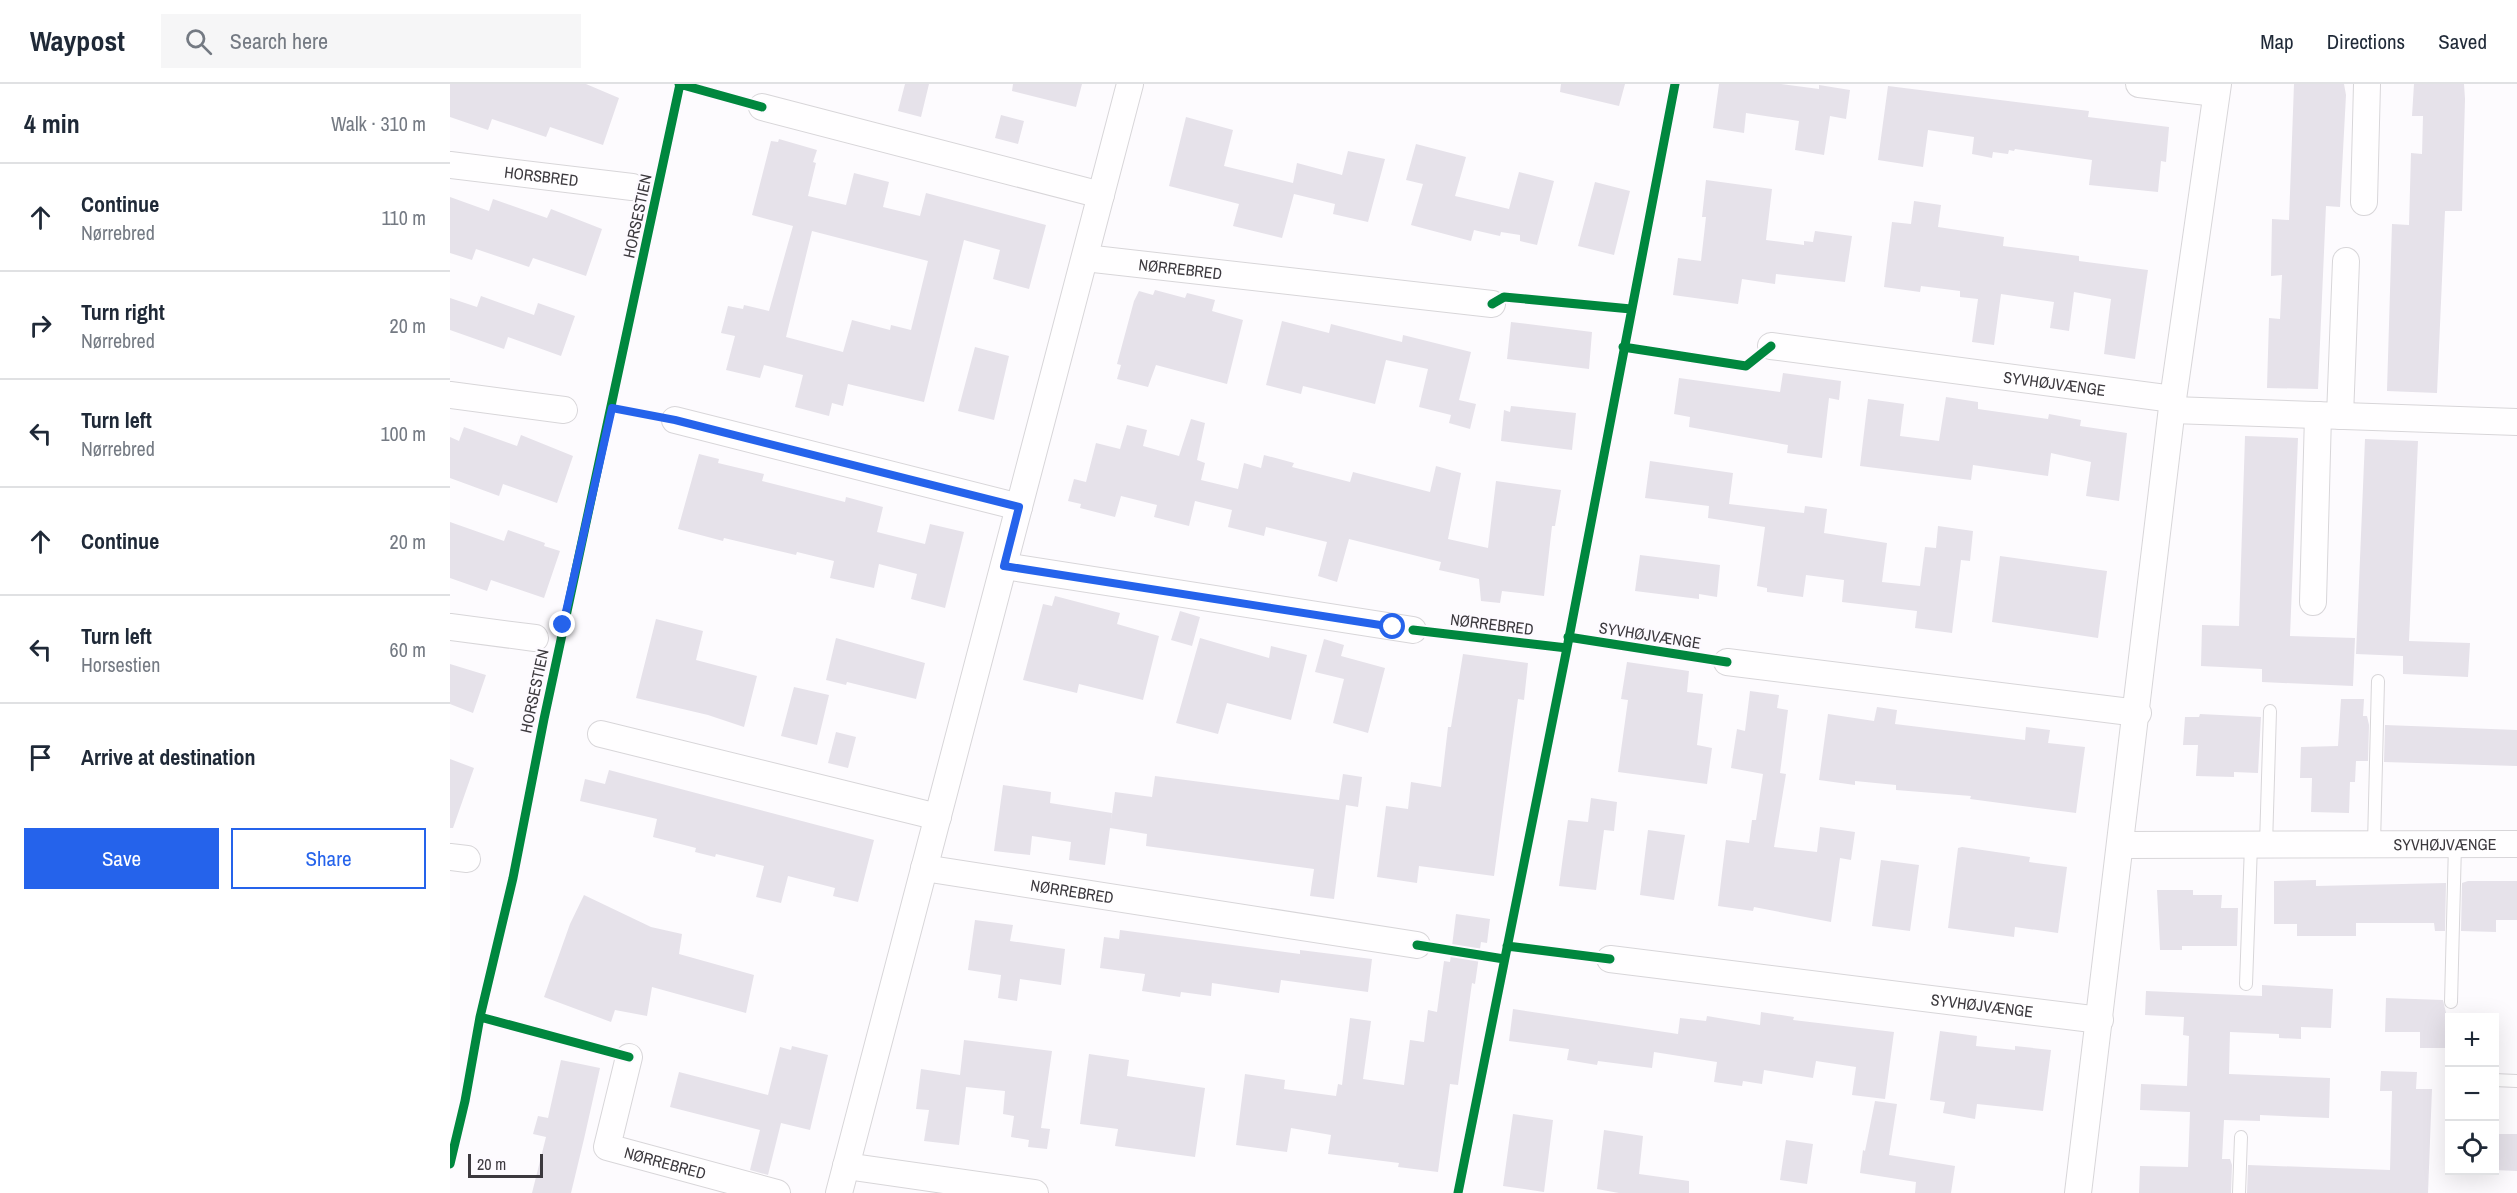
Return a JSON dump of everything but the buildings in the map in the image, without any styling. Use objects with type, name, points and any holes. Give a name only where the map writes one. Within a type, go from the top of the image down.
[{"type":"street","points":[[839,1193],[1131,84]]},
{"type":"street","points":[[2078,1193],[2138,712],[2173,405],[2217,89],[2139,84]]},
{"type":"street","points":[[2364,202],[2367,84]]},
{"type":"street","points":[[762,107],[1101,195]]},
{"type":"street","name":"HORSBRED","points":[[450,165],[632,187]]},
{"type":"street","name":"NØRREBRED","points":[[1085,258],[1492,304]]},
{"type":"street","points":[[2313,602],[2329,415],[2346,261]]},
{"type":"street","name":"SYVHØJVÆNGE","points":[[1772,346],[2173,405],[2329,415],[2517,422]]},
{"type":"street","points":[[450,395],[564,410]]},
{"type":"street","points":[[675,420],[1019,507]]},
{"type":"street","points":[[1004,566],[1413,630]]},
{"type":"street","points":[[450,627],[535,639]]},
{"type":"street","points":[[1727,663],[2138,712]]},
{"type":"street","points":[[601,734],[938,817]]},
{"type":"street","name":"SYVHØJVÆNGE","points":[[2121,845],[2517,844]]},
{"type":"street","name":"NØRREBRED","points":[[924,868],[1417,945]]},
{"type":"street","name":"SYVHØJVÆNGE","points":[[1610,959],[2100,1020]]},
{"type":"street","name":"NØRREBRED","points":[[629,1057],[607,1147],[777,1193]]},
{"type":"street","points":[[846,1166],[1035,1193]]},
{"type":"lane","points":[[2374,844],[2378,681]]},
{"type":"lane","points":[[2246,984],[2270,711]]},
{"type":"lane","points":[[2451,1002],[2455,844]]},
{"type":"lane","points":[[2499,1080],[2517,1081]]},
{"type":"lane","points":[[2239,1193],[2241,1137]]},
{"type":"cycle path","points":[[679,84],[762,107]]},
{"type":"cycle path","name":"HORSESTIEN","points":[[450,1164],[465,1101],[480,1017],[513,878],[544,719],[680,84]]},
{"type":"cycle path","points":[[1458,1193],[1567,648],[1675,84]]},
{"type":"cycle path","points":[[1492,304],[1504,297],[1631,309]]},
{"type":"cycle path","points":[[1623,347],[1746,366],[1771,346]]},
{"type":"cycle path","points":[[1413,630],[1567,648]]},
{"type":"cycle path","points":[[1568,637],[1727,662]]},
{"type":"cycle path","points":[[1417,945],[1504,959]]},
{"type":"cycle path","points":[[1507,946],[1610,959]]},
{"type":"cycle path","points":[[480,1017],[629,1057]]},
{"type":"route","points":[[563,625],[612,408],[675,420],[1019,507],[1004,566],[1393,627]]}]
